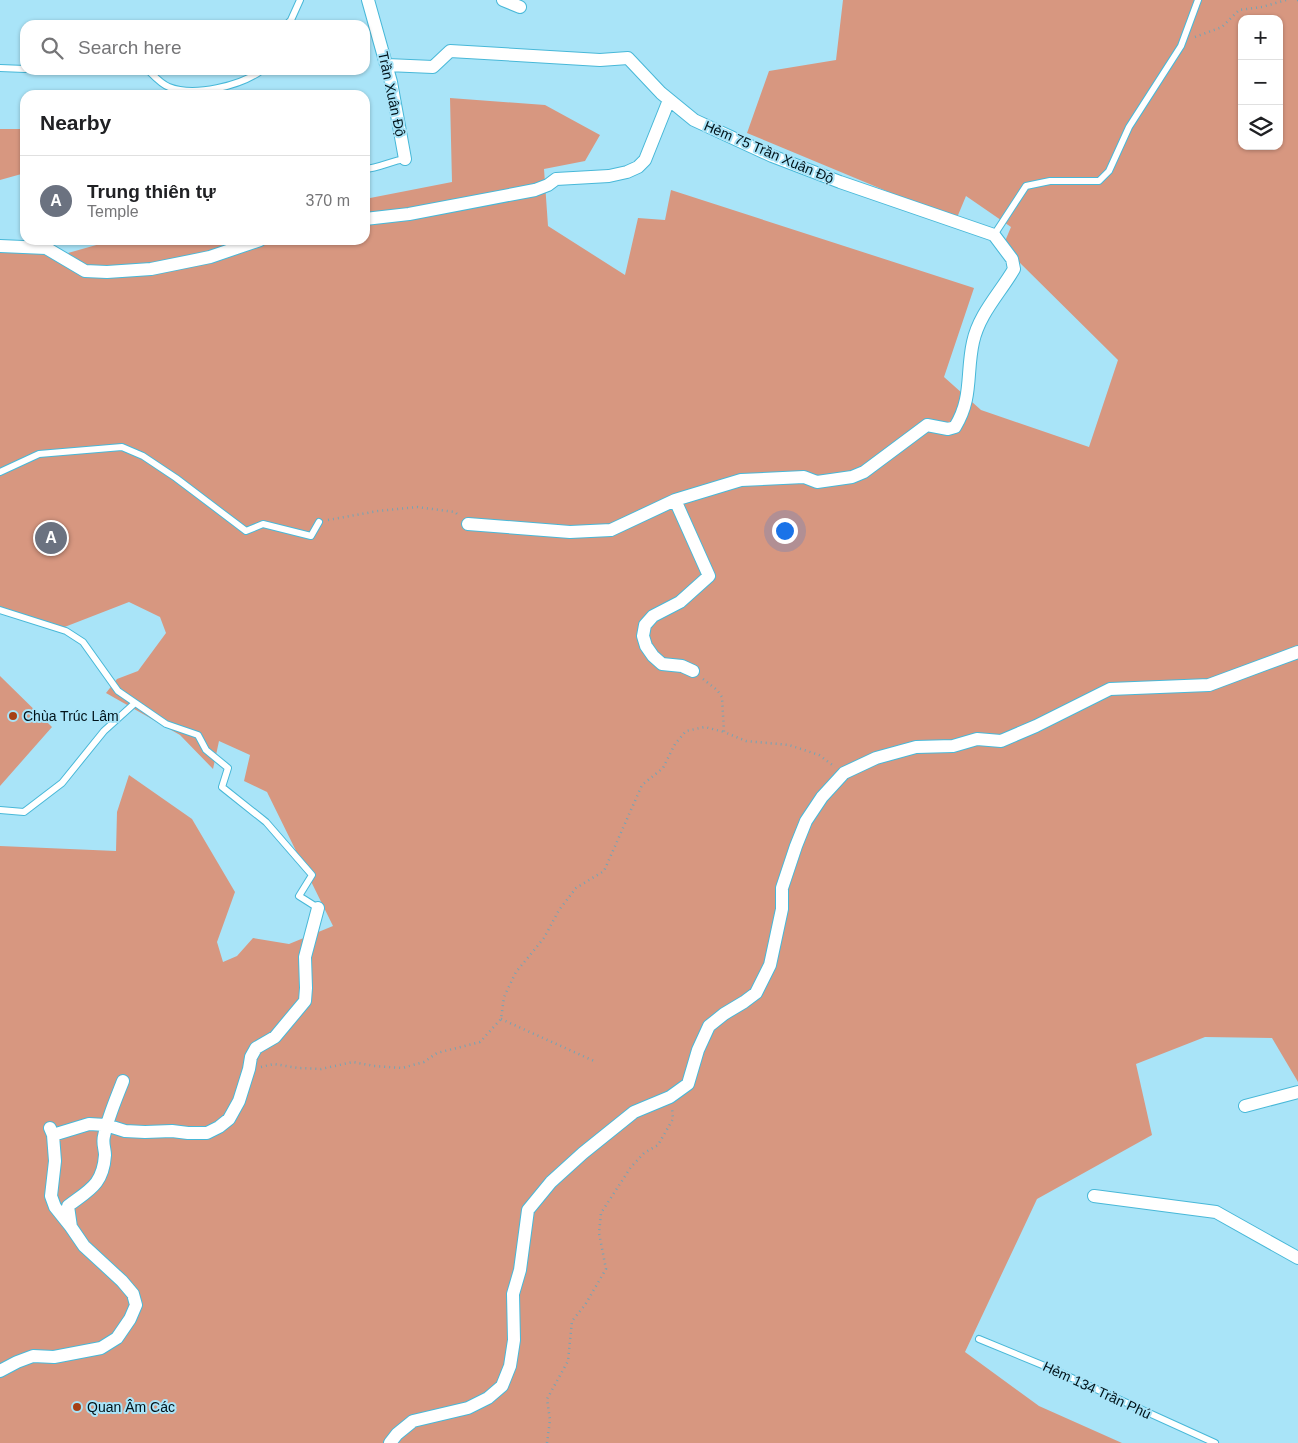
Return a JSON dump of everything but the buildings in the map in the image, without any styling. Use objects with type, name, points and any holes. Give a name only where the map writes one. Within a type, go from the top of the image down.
[{"type":"street","name":"Trần Xuân Độ","points":[[368,0],[387,65],[405,159]]},
{"type":"street","points":[[503,0],[520,7]]},
{"type":"street","name":"Hẻm 75 Trần Xuân Độ","points":[[387,65],[433,66],[450,51],[600,60],[628,58],[669,100],[694,120],[772,156],[840,182],[994,235]]},
{"type":"street","points":[[370,218],[409,214],[535,190],[548,185],[556,179],[610,176],[627,172],[638,167],[645,160],[669,100]]},
{"type":"street","points":[[468,524],[570,532],[611,530],[675,500],[742,480],[804,477],[817,482],[852,477],[864,472],[927,425],[948,429],[955,427],[964,411],[970,380],[973,342],[980,319],[1014,269],[1012,259],[994,235]]},
{"type":"street","points":[[0,246],[46,248],[85,272],[107,272],[151,269],[210,257],[245,245]]},
{"type":"street","points":[[675,500],[708,576],[680,602],[653,616],[645,625],[643,636],[646,646],[662,664],[682,666],[693,671]]},
{"type":"street","points":[[390,1443],[397,1434],[413,1421],[468,1408],[488,1398],[502,1386],[510,1366],[514,1340],[513,1294],[520,1270],[528,1210],[551,1182],[583,1153],[634,1112],[670,1097],[688,1084],[698,1050],[709,1026],[756,993],[770,965],[782,909],[782,888],[806,821],[822,797],[844,774],[876,758],[916,747],[953,746],[977,739],[1001,741],[1036,726],[1110,689],[1209,685],[1298,652]]},
{"type":"street","points":[[0,1371],[33,1356],[54,1358],[101,1348],[117,1338],[130,1319],[136,1305],[133,1294],[122,1281],[84,1246],[55,1207],[51,1196],[55,1161],[52,1132],[89,1124],[106,1125],[125,1131],[207,1132],[219,1127],[229,1119],[239,1101],[251,1057],[256,1048],[275,1037],[305,1001],[305,957],[318,908]]},
{"type":"street","points":[[71,1227],[68,1206],[95,1187],[104,1166],[105,1152],[103,1140],[106,1125],[123,1081]]},
{"type":"street","points":[[1245,1106],[1298,1092]]},
{"type":"street","points":[[1094,1196],[1216,1212],[1298,1258]]},
{"type":"lane","points":[[291,20],[300,0]]},
{"type":"lane","points":[[994,235],[1026,186],[1050,181],[1099,181],[1109,171],[1129,127],[1181,46],[1198,0]]},
{"type":"lane","points":[[0,68],[20,69]]},
{"type":"lane","points":[[154,75],[168,87],[182,90]]},
{"type":"lane","points":[[206,90],[232,84],[256,75]]},
{"type":"lane","points":[[370,169],[395,160],[405,159]]},
{"type":"lane","points":[[0,472],[39,454],[122,447],[142,456],[176,478],[246,531],[263,524],[311,536],[319,522]]},
{"type":"lane","points":[[0,610],[66,631],[83,642],[118,691],[166,724],[198,735],[206,750],[228,768],[222,787],[266,822],[312,875],[299,896],[318,908]]},
{"type":"lane","points":[[0,810],[24,812],[62,783],[104,731],[135,703]]},
{"type":"lane","name":"Hẻm 134 Trần Phú","points":[[979,1339],[1052,1369],[1215,1443]]},
{"type":"path","points":[[1181,46],[1200,34],[1222,27],[1239,10],[1262,7],[1286,0]]},
{"type":"path","points":[[319,522],[378,511],[417,507],[455,512],[468,524]]},
{"type":"path","points":[[693,671],[717,690],[722,697],[724,732]]},
{"type":"path","points":[[249,1069],[274,1064],[321,1069],[353,1062],[402,1068],[424,1062],[437,1052],[480,1042],[500,1019],[504,997],[516,972],[544,938],[559,910],[576,888],[604,871],[642,785],[663,768],[675,744],[686,731],[705,727],[746,741],[789,745],[819,755],[844,774]]},
{"type":"path","points":[[500,1019],[594,1061]]},
{"type":"path","points":[[547,1443],[550,1420],[547,1399],[568,1361],[572,1321],[585,1305],[606,1269],[599,1233],[601,1213],[630,1167],[644,1153],[658,1145],[673,1119],[670,1097]]},
{"type":"shaded area","points":[[843,0],[1298,0],[1298,1082],[1272,1038],[1205,1037],[1136,1064],[1152,1135],[1037,1199],[965,1352],[1039,1406],[1122,1443],[0,1443],[0,846],[116,851],[117,812],[129,775],[192,819],[235,892],[217,942],[223,962],[237,956],[253,938],[289,944],[333,926],[267,792],[244,781],[250,755],[219,741],[213,769],[180,735],[106,693],[117,679],[138,671],[166,633],[160,617],[129,602],[62,628],[0,612],[0,249],[68,253],[96,245],[370,245],[370,198],[452,182],[450,98],[545,105],[600,135],[585,161],[544,169],[548,226],[625,275],[638,218],[665,220],[671,190],[974,288],[944,377],[981,410],[1089,447],[1118,360],[1003,246],[1011,227],[966,196],[956,220],[747,133],[769,71],[836,60]]},
{"type":"shaded area","points":[[0,129],[20,129],[20,174],[0,180]]},
{"type":"shaded area","name":"Chùa Trúc Lâm","points":[[0,676],[52,727],[0,786]]},
{"type":"place","name":"Trung thiên tự","points":[[51,538]]},
{"type":"place","name":"Chùa Trúc Lâm","points":[[13,716]]},
{"type":"place","name":"Quan Âm Các","points":[[77,1407]]}]
